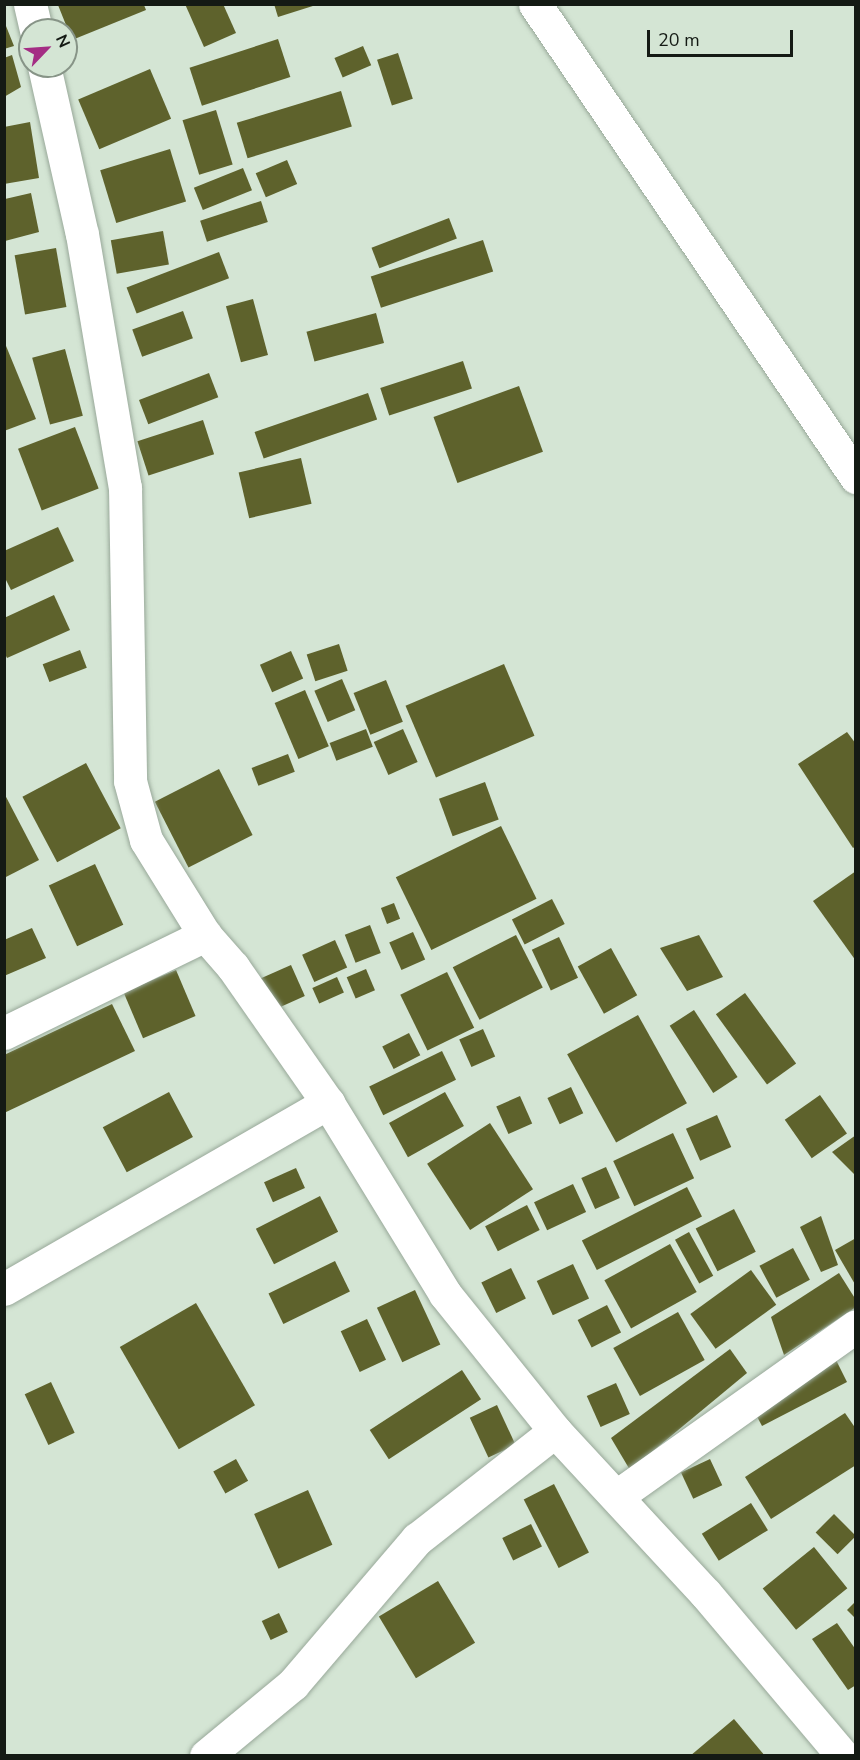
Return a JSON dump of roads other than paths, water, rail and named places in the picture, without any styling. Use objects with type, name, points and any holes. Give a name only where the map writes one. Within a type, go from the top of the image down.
[{"type":"street","points":[[535,4],[851,460]]},
{"type":"street","points":[[47,78],[82,234],[124,488],[130,781],[146,840],[206,935],[233,967],[328,1102],[446,1294],[555,1431],[706,1594],[843,1755]]},
{"type":"street","points":[[4,1033],[206,935]]},
{"type":"street","points":[[4,1289],[328,1102]]},
{"type":"street","points":[[617,1496],[855,1326]]},
{"type":"street","points":[[206,1755],[293,1684],[417,1539],[555,1431]]}]
